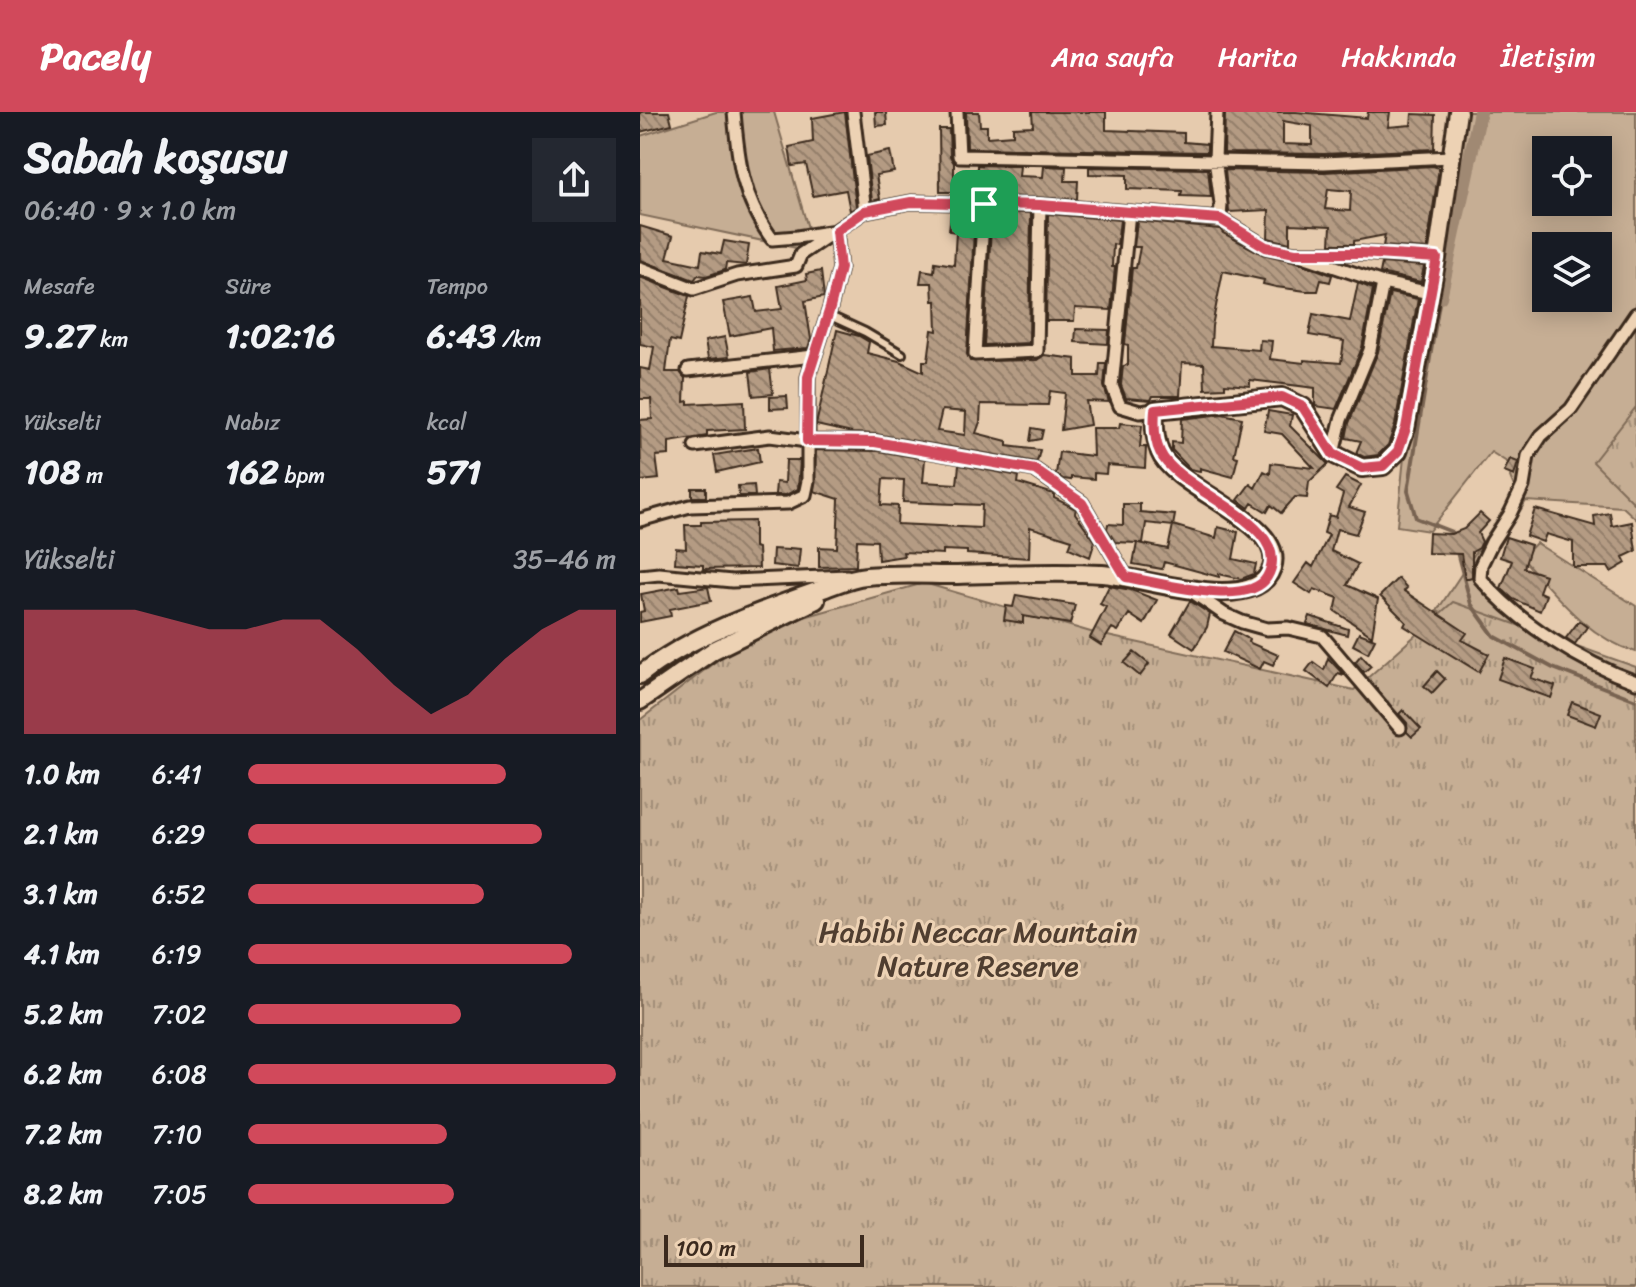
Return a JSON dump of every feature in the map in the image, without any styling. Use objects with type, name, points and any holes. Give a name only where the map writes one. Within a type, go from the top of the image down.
[{"type":"street","points":[[734,112],[738,153],[747,192],[754,215],[772,239],[836,231]]},
{"type":"street","points":[[853,112],[865,211]]},
{"type":"street","points":[[957,112],[959,156],[1324,163],[1451,157]]},
{"type":"street","points":[[1217,112],[1215,159],[1220,219]]},
{"type":"street","points":[[1129,212],[1112,386],[1120,406],[1140,412],[1282,397],[1303,407],[1333,454],[1362,468],[1383,466],[1398,451],[1406,428],[1437,258],[1458,112]]},
{"type":"street","points":[[640,268],[694,289],[737,275],[796,266],[801,254],[865,211],[911,202],[1040,205],[1220,219],[1266,247],[1295,253],[1383,283],[1430,293]]},
{"type":"street","points":[[984,204],[975,354],[1037,351],[1040,205]]},
{"type":"street","points":[[640,520],[690,506],[788,503],[805,495],[808,481],[808,377],[840,268],[836,231]]},
{"type":"street","points":[[1295,253],[1437,258]]},
{"type":"street","points":[[1333,454],[1341,420],[1370,350],[1383,283]]},
{"type":"street","points":[[1635,317],[1571,409],[1541,436],[1528,456],[1523,486],[1481,565],[1480,578],[1500,602],[1532,627],[1620,677],[1636,682]]},
{"type":"street","points":[[688,370],[814,356]]},
{"type":"street","points":[[640,576],[659,574],[732,581],[1024,574],[1126,577],[1218,593],[1246,591],[1265,581],[1273,565],[1270,547],[1259,530],[1183,476],[1160,454],[1154,423],[1155,410]]},
{"type":"street","points":[[695,446],[770,436],[807,441],[875,442],[1035,470],[1082,503],[1126,577]]},
{"type":"street","points":[[640,675],[657,661],[735,621],[863,576]]},
{"type":"street","points":[[640,701],[714,650],[756,632],[863,576]]},
{"type":"street","points":[[1187,588],[1224,614],[1242,622],[1267,629],[1288,628],[1322,636],[1400,728]]},
{"type":"lane","points":[[828,315],[902,354]]},
{"type":"green space","points":[[716,112],[774,112],[815,252],[640,215],[640,136]]},
{"type":"green space","points":[[1467,112],[1636,112],[1636,519],[1623,507],[1526,501],[1481,576],[1537,624],[1618,671],[1560,679],[1437,611],[1516,491],[1510,477],[1513,466],[1491,452],[1429,531],[1397,526],[1406,438]]},
{"type":"green space","points":[[1636,407],[1636,505],[1593,462]]},
{"type":"green space","points":[[1536,543],[1636,606],[1636,652],[1602,636],[1560,600],[1522,558]]},
{"type":"green space","name":"Habibi Neccar Mountain Nature Reserve","points":[[924,583],[1094,633],[1354,690],[1453,602],[1636,667],[1636,1287],[640,1287],[640,720],[755,631]]},
{"type":"building","points":[[640,112],[669,112],[672,124],[640,132]]},
{"type":"building","points":[[845,112],[856,207],[850,211],[846,190],[813,196],[806,164],[792,166],[789,147],[813,142],[812,118]]},
{"type":"building","points":[[875,112],[886,112],[887,125],[876,126]]},
{"type":"building","points":[[966,112],[979,112],[980,126],[987,126],[987,137],[1013,135],[1013,127],[1033,126],[1032,112],[1106,112],[1106,130],[1184,133],[1184,142],[1207,144],[1207,152],[967,148]]},
{"type":"building","points":[[1225,112],[1296,112],[1367,118],[1368,112],[1390,112],[1388,127],[1411,125],[1412,114],[1435,115],[1434,149],[1324,154],[1224,153]],"holes":[[[1283,121],[1312,126],[1312,145],[1283,144]]]},
{"type":"building","points":[[939,129],[949,129],[954,192],[940,192]]},
{"type":"building","points":[[890,151],[894,172],[876,175],[880,199],[872,201],[867,156]]},
{"type":"building","points":[[977,165],[1020,166],[1019,176],[1043,177],[1044,166],[1066,167],[1065,181],[1078,181],[1077,199],[977,195]]},
{"type":"building","points":[[1089,167],[1208,169],[1211,197],[1181,196],[1182,191],[1127,189],[1127,175],[1089,174]]},
{"type":"building","points":[[1439,168],[1427,249],[1383,246],[1385,235],[1354,241],[1354,244],[1330,244],[1331,226],[1290,224],[1290,243],[1268,238],[1269,210],[1229,212],[1225,170],[1324,172]],"holes":[[[1328,189],[1351,191],[1350,211],[1325,209]]]},
{"type":"building","points":[[951,212],[975,215],[967,354],[970,361],[1037,360],[1044,355],[1076,359],[1076,376],[1099,376],[1100,363],[1106,363],[1104,386],[1109,402],[1086,401],[1090,425],[1061,430],[1065,393],[1050,391],[1048,405],[981,404],[976,433],[1007,441],[1007,446],[1040,450],[1037,462],[816,425],[837,330],[869,342],[867,353],[899,361],[923,372],[923,361],[928,361],[932,330],[937,331],[932,283],[920,283],[922,270],[934,272],[935,262],[954,265],[956,232],[949,231]],"holes":[[[942,410],[966,412],[965,435],[937,431]]]},
{"type":"building","points":[[992,212],[1031,213],[1029,343],[984,345]]},
{"type":"building","points":[[1048,214],[1120,220],[1117,245],[1113,244],[1112,267],[1115,267],[1111,310],[1075,308],[1074,321],[1046,321]]},
{"type":"building","points":[[1137,221],[1220,229],[1262,254],[1332,275],[1330,282],[1321,280],[1318,291],[1306,291],[1263,284],[1264,280],[1223,271],[1211,346],[1259,350],[1260,340],[1272,341],[1270,359],[1341,363],[1344,341],[1309,335],[1313,314],[1350,321],[1358,283],[1373,289],[1362,348],[1336,409],[1315,406],[1315,388],[1250,380],[1250,386],[1225,384],[1225,388],[1205,389],[1204,364],[1182,363],[1180,396],[1153,396],[1151,400],[1126,398],[1121,385],[1123,366],[1128,365],[1128,345],[1125,344],[1132,268],[1136,268],[1140,247],[1134,247]]},
{"type":"building","points":[[640,226],[673,236],[667,258],[700,265],[702,251],[721,254],[724,241],[749,245],[746,265],[726,263],[725,270],[706,276],[698,275],[694,280],[640,260]]},
{"type":"building","points":[[1382,263],[1424,266],[1421,282],[1380,273]]},
{"type":"building","points":[[821,271],[824,297],[805,301],[811,339],[808,348],[773,351],[771,328],[730,336],[723,302],[753,297],[756,312],[782,309],[778,286],[807,280],[806,274]]},
{"type":"building","points":[[640,277],[689,296],[679,342],[670,340],[666,372],[680,372],[685,378],[684,402],[744,401],[745,429],[707,431],[707,436],[669,442],[669,455],[656,456],[659,479],[641,481],[640,420],[652,419],[651,399],[640,399],[640,368],[650,370],[654,347],[640,344]]},
{"type":"building","points":[[1390,293],[1418,299],[1395,425],[1388,445],[1378,455],[1364,457],[1356,453],[1361,441],[1346,438],[1349,423],[1378,352]]},
{"type":"building","points":[[1076,329],[1109,330],[1108,344],[1075,342]]},
{"type":"building","points":[[725,337],[729,357],[708,359],[705,341]]},
{"type":"building","points":[[770,369],[773,394],[753,396],[750,372]]},
{"type":"building","points":[[787,396],[788,408],[770,409],[770,397]]},
{"type":"building","points":[[1268,411],[1292,415],[1290,426],[1328,464],[1309,482],[1307,498],[1295,497],[1281,513],[1271,505],[1267,512],[1252,503],[1249,508],[1238,500],[1250,484],[1255,488],[1264,471],[1270,474],[1271,463],[1314,468],[1282,434],[1264,431]]},
{"type":"building","points":[[1222,414],[1242,418],[1233,477],[1200,468],[1200,471],[1190,469],[1172,450],[1172,442],[1181,443],[1182,419]]},
{"type":"building","points":[[1120,423],[1142,425],[1140,447],[1146,447],[1145,468],[1107,465],[1106,474],[1094,473],[1094,479],[1063,479],[1056,474],[1059,452],[1093,456],[1092,428],[1119,428]]},
{"type":"building","points":[[1032,428],[1043,430],[1041,439],[1030,441]]},
{"type":"building","points":[[758,448],[760,462],[717,472],[714,455]]},
{"type":"building","points":[[816,450],[878,451],[925,459],[923,482],[957,484],[959,465],[1019,476],[1018,483],[1054,494],[1054,498],[1076,509],[1075,513],[1095,541],[1090,557],[1069,548],[1072,540],[1030,527],[1029,558],[943,550],[943,554],[903,552],[904,556],[878,560],[877,541],[857,540],[856,566],[819,567],[819,547],[837,548],[839,499],[814,491]],"holes":[[[883,479],[904,480],[903,502],[982,505],[981,528],[897,524],[898,506],[881,505]]]},
{"type":"building","points":[[1510,459],[1518,462],[1514,476],[1504,472]]},
{"type":"building","points":[[786,460],[800,460],[798,489],[786,495],[775,495],[776,482],[785,483]]},
{"type":"building","points":[[1345,477],[1361,485],[1349,507],[1365,512],[1356,534],[1337,529],[1331,551],[1358,564],[1347,585],[1378,599],[1372,636],[1335,611],[1338,598],[1314,589],[1311,594],[1294,583],[1308,563],[1313,567],[1329,535],[1324,533],[1329,515],[1336,517],[1343,494],[1336,490]]},
{"type":"building","points":[[754,485],[755,496],[739,496],[738,486]]},
{"type":"building","points":[[692,488],[706,488],[706,497],[692,497]]},
{"type":"building","points":[[1123,504],[1140,504],[1140,512],[1175,515],[1173,525],[1216,538],[1218,527],[1238,532],[1233,559],[1256,564],[1254,574],[1241,579],[1219,574],[1219,577],[1164,562],[1162,569],[1133,564],[1137,543],[1115,542],[1107,529],[1108,524],[1123,525]],"holes":[[[1146,523],[1173,526],[1168,549],[1139,543],[1143,543]]]},
{"type":"building","points":[[1535,509],[1595,526],[1594,516],[1610,513],[1612,526],[1632,522],[1636,551],[1623,557],[1626,563],[1611,572],[1608,567],[1573,567],[1573,542],[1546,534],[1543,542],[1526,536]]},
{"type":"building","points":[[1480,513],[1489,521],[1478,533],[1482,542],[1479,548],[1472,552],[1472,577],[1465,579],[1461,554],[1428,553],[1429,533],[1451,534],[1464,529]]},
{"type":"building","points":[[754,521],[754,547],[758,548],[759,568],[703,569],[703,565],[675,563],[676,548],[686,549],[685,525]]},
{"type":"building","points":[[1506,537],[1531,545],[1524,568],[1545,575],[1539,592],[1546,595],[1540,611],[1513,599],[1501,588],[1512,561],[1500,557]]},
{"type":"building","points":[[773,549],[800,549],[798,568],[772,565]]},
{"type":"building","points":[[1398,578],[1407,588],[1404,591],[1467,633],[1462,640],[1489,654],[1479,672],[1404,626],[1406,622],[1380,596]]},
{"type":"building","points":[[1109,586],[1157,600],[1144,624],[1129,614],[1118,631],[1112,628],[1101,645],[1090,638],[1106,607],[1100,604]]},
{"type":"building","points":[[679,587],[680,591],[708,587],[711,601],[670,609],[671,616],[640,622],[640,612],[644,611],[641,594]]},
{"type":"building","points":[[1016,595],[1075,605],[1070,624],[1023,616],[1023,623],[1004,620],[1006,606],[1013,607]]},
{"type":"building","points":[[1190,601],[1210,614],[1207,627],[1194,649],[1171,634]]},
{"type":"building","points":[[1310,616],[1348,629],[1347,635],[1307,624]]},
{"type":"building","points":[[1579,621],[1587,627],[1575,644],[1566,638]]},
{"type":"building","points":[[1234,631],[1249,639],[1248,642],[1278,655],[1273,665],[1264,661],[1260,669],[1223,652]]},
{"type":"building","points":[[1359,633],[1375,639],[1368,653],[1353,645]]},
{"type":"building","points":[[1134,652],[1149,664],[1140,676],[1124,663]]},
{"type":"building","points":[[1361,655],[1371,666],[1364,672],[1355,662]]},
{"type":"building","points":[[1328,658],[1344,675],[1338,673],[1329,688],[1306,671],[1313,662],[1324,670]]},
{"type":"building","points":[[1505,658],[1535,669],[1531,678],[1555,686],[1551,698],[1498,679]]},
{"type":"building","points":[[1437,671],[1445,679],[1432,693],[1424,686]]},
{"type":"building","points":[[1572,702],[1601,713],[1596,726],[1567,715]]},
{"type":"building","points":[[1403,710],[1421,729],[1412,737],[1407,732],[1407,723],[1399,714]]},
{"type":"waterway","points":[[1440,297],[1480,112]]},
{"type":"waterway","points":[[1440,297],[1408,491],[1416,518],[1453,535]]},
{"type":"waterway","points":[[1457,552],[1471,604],[1494,636],[1553,668],[1636,700]]},
{"type":"route","points":[[911,202],[984,204],[1040,205],[1220,219],[1266,247],[1295,253],[1437,258],[1406,428],[1398,451],[1383,466],[1362,468],[1333,454],[1303,407],[1282,397],[1155,410],[1154,423],[1160,454],[1183,476],[1259,530],[1270,547],[1273,565],[1265,581],[1246,591],[1218,593],[1126,577],[1082,503],[1035,470],[875,442],[807,441],[808,377],[840,268],[836,231],[865,211],[911,202]]}]
